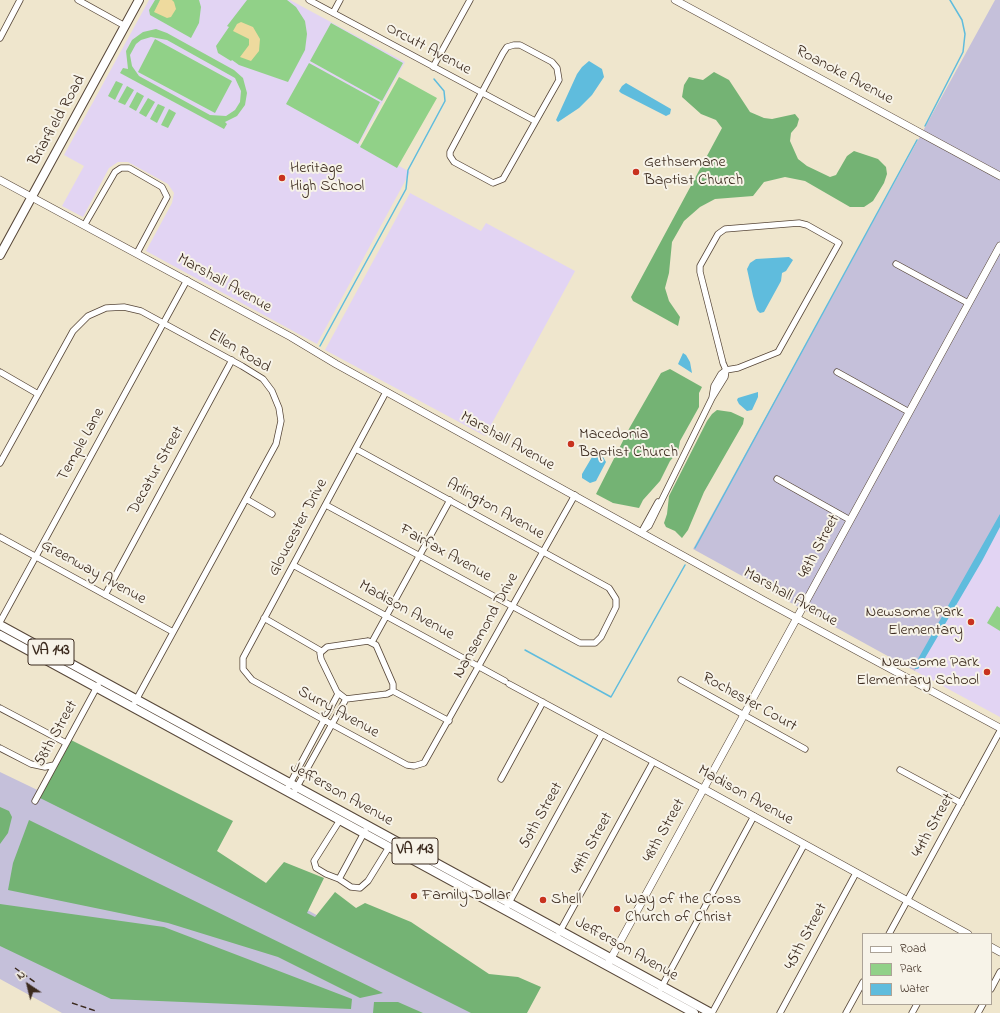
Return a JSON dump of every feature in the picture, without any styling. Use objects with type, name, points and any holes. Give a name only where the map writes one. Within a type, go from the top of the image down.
[{"type":"main road","name":"Briarfield Road","points":[[0,254],[139,0]]},
{"type":"main road","name":"Jefferson Avenue","points":[[0,624],[101,680],[135,703],[366,830],[660,990],[712,1013]]},
{"type":"main road","name":"Jefferson Avenue","points":[[0,635],[97,688],[135,703]]},
{"type":"main road","name":"Jefferson Avenue","points":[[292,789],[340,820],[366,830],[389,847],[507,906]]},
{"type":"main road","name":"Jefferson Avenue","points":[[660,990],[694,1013]]},
{"type":"street","points":[[0,38],[20,0]]},
{"type":"street","points":[[78,0],[125,26]]},
{"type":"street","name":"Orcutt Avenue","points":[[309,0],[535,122]]},
{"type":"street","points":[[333,13],[340,0]]},
{"type":"street","points":[[433,67],[470,0]]},
{"type":"street","name":"Roanoke Avenue","points":[[675,0],[1000,176]]},
{"type":"street","points":[[517,45],[526,48],[552,62],[559,72],[558,80],[503,179],[493,183],[484,180],[454,162],[450,156],[452,147],[481,93],[507,47],[517,45]]},
{"type":"street","points":[[85,224],[115,172],[121,168],[128,168],[162,187],[167,197],[137,253]]},
{"type":"street","name":"Marshall Avenue","points":[[0,180],[85,224],[386,392],[1000,729]]},
{"type":"street","points":[[642,532],[649,526],[661,498],[712,398],[725,377],[726,370],[700,272],[700,266],[718,234],[725,229],[799,223],[807,225],[839,243],[778,352],[738,368],[726,370]]},
{"type":"street","name":"48th Street","points":[[609,962],[1000,246]]},
{"type":"street","points":[[896,264],[968,303]]},
{"type":"street","name":"Temple Lane","points":[[0,624],[187,280]]},
{"type":"street","name":"Ellen Road","points":[[0,463],[73,331],[83,320],[94,312],[106,308],[124,307],[141,311],[232,360],[266,383],[274,395],[280,414],[280,427],[276,444],[135,703]]},
{"type":"street","name":"Decatur Street","points":[[105,595],[232,360]]},
{"type":"street","points":[[0,372],[38,394]]},
{"type":"street","points":[[837,372],[909,412]]},
{"type":"street","name":"Gloucester Drive","points":[[248,677],[243,669],[243,658],[386,392]]},
{"type":"street","name":"Arlington Avenue","points":[[356,449],[609,588],[616,599],[615,609],[601,637],[595,642]]},
{"type":"street","points":[[777,479],[850,520]]},
{"type":"street","name":"Nansemond Drive","points":[[418,766],[428,759],[575,495]]},
{"type":"street","points":[[246,499],[272,514]]},
{"type":"street","points":[[372,642],[450,500]]},
{"type":"street","name":"Fairfax Avenue","points":[[326,505],[580,643],[595,642]]},
{"type":"street","name":"Greenway Avenue","points":[[0,537],[173,632]]},
{"type":"street","name":"Madison Avenue","points":[[293,565],[652,762],[754,816],[907,901],[956,931]]},
{"type":"street","points":[[264,618],[321,651]]},
{"type":"street","points":[[321,651],[327,647],[368,641],[372,642],[376,645],[393,684],[394,691]]},
{"type":"street","points":[[321,651],[321,659],[338,694],[346,699],[387,694],[394,691]]},
{"type":"street","name":"Surry Avenue","points":[[248,677],[407,765],[418,766]]},
{"type":"street","name":"58th Street","points":[[35,801],[101,680]]},
{"type":"street","name":"Rochester Court","points":[[681,680],[805,748]]},
{"type":"street","points":[[394,691],[449,721]]},
{"type":"street","points":[[292,789],[324,720],[338,694]]},
{"type":"street","points":[[292,789],[346,699]]},
{"type":"street","points":[[501,779],[543,702]]},
{"type":"street","points":[[0,708],[66,743]]},
{"type":"street","name":"44th Street","points":[[890,933],[961,804],[1000,729]]},
{"type":"street","name":"50th Street","points":[[507,906],[602,734]]},
{"type":"street","points":[[0,748],[31,764],[45,767],[54,765]]},
{"type":"street","name":"49th Street","points":[[558,934],[652,762]]},
{"type":"street","points":[[900,770],[961,804]]},
{"type":"street","points":[[660,990],[754,816]]},
{"type":"street","points":[[340,820],[314,863],[316,868],[326,874],[339,879],[350,887],[360,888],[368,881],[389,847]]},
{"type":"street","points":[[339,879],[366,830]]},
{"type":"street","points":[[712,1013],[804,845]]},
{"type":"street","name":"45th Street","points":[[780,1013],[856,873]]},
{"type":"street","points":[[992,987],[1000,972]]},
{"type":"street","points":[[846,1013],[862,984]]},
{"type":"shaded area","name":"Heritage High School","points":[[149,0],[290,0],[405,62],[359,144],[410,172],[317,344],[146,251],[172,203],[174,193],[168,184],[128,162],[118,162],[109,168],[83,217],[62,206],[84,166],[64,155]]},
{"type":"shaded area","points":[[995,0],[1000,0],[1000,518],[915,671],[693,549]]},
{"type":"shaded area","points":[[410,193],[481,231],[486,223],[575,271],[485,436],[325,350]]},
{"type":"shaded area","name":"Newsome Park Elementary","points":[[1000,518],[1000,717],[915,671]]},
{"type":"shaded area","points":[[0,772],[160,849],[205,854],[496,1013],[62,1013],[0,979]]},
{"type":"green space","points":[[155,0],[199,0],[201,7],[199,23],[191,38],[150,15],[149,10]]},
{"type":"green space","points":[[247,0],[287,0],[296,7],[305,21],[307,34],[305,50],[288,82],[239,65],[218,53],[216,46],[229,27],[227,26]]},
{"type":"green space","points":[[331,23],[403,63],[382,101],[310,61]]},
{"type":"green space","points":[[156,29],[167,33],[234,70],[243,78],[247,93],[245,105],[237,116],[225,122],[227,124],[224,129],[120,73],[123,68],[128,69],[126,51],[132,40],[143,32]],"holes":[[[151,37],[167,40],[235,78],[241,91],[240,102],[235,110],[226,116],[210,115],[139,76],[132,66],[130,55],[136,44],[141,40]]]},
{"type":"green space","points":[[155,39],[232,81],[215,113],[138,72]]},
{"type":"green space","points":[[309,63],[380,102],[358,144],[286,104]]},
{"type":"green space","points":[[714,72],[729,80],[750,112],[764,118],[772,119],[795,114],[799,119],[797,126],[791,133],[790,141],[798,159],[807,166],[830,177],[836,175],[847,156],[854,151],[878,159],[886,167],[887,174],[884,183],[873,201],[864,207],[850,207],[805,181],[785,177],[764,182],[753,196],[715,199],[700,207],[684,221],[672,242],[669,273],[665,288],[669,301],[680,317],[678,326],[633,301],[631,297],[722,128],[716,120],[701,114],[682,97],[684,85],[689,77],[703,80]]},
{"type":"green space","points":[[399,77],[437,98],[397,168],[360,147]]},
{"type":"green space","points":[[116,81],[123,84],[115,100],[108,96]]},
{"type":"green space","points":[[127,86],[134,90],[125,105],[118,102]]},
{"type":"green space","points":[[137,92],[144,96],[136,111],[129,107]]},
{"type":"green space","points":[[148,98],[155,102],[146,117],[139,113]]},
{"type":"green space","points":[[158,104],[165,107],[157,123],[150,119]]},
{"type":"green space","points":[[169,109],[176,113],[168,128],[161,125]]},
{"type":"green space","points":[[670,369],[702,387],[699,393],[699,407],[680,441],[678,452],[670,461],[660,481],[643,500],[639,508],[613,503],[596,494],[630,427],[661,373]]},
{"type":"green space","points":[[717,410],[731,412],[744,418],[743,424],[704,492],[688,530],[682,538],[675,531],[666,527],[664,523],[667,514],[669,496],[707,421]]},
{"type":"green space","points":[[997,606],[1000,608],[1000,631],[987,623]]},
{"type":"green space","points":[[69,739],[233,821],[217,851],[266,883],[284,862],[324,878],[307,913],[315,917],[335,892],[356,908],[365,903],[411,922],[489,974],[518,977],[541,987],[527,1013],[471,1013],[40,798]]},
{"type":"green space","points":[[0,807],[9,811],[12,817],[8,833],[0,844]]},
{"type":"green space","points":[[29,820],[383,993],[360,998],[278,957],[168,923],[8,890],[13,863]]},
{"type":"green space","points":[[0,904],[164,927],[352,999],[351,1009],[111,999],[0,946]]},
{"type":"green space","points":[[374,1002],[398,1002],[423,1013],[373,1013]]},
{"type":"sand","points":[[160,0],[172,0],[174,2],[176,9],[171,17],[167,18],[154,12]]},
{"type":"sand","points":[[241,22],[253,27],[260,39],[259,51],[251,61],[240,57],[249,45],[249,39],[233,31],[237,24]]},
{"type":"water","points":[[589,61],[602,69],[604,77],[592,95],[579,108],[558,122],[556,120],[577,74]]},
{"type":"water","points":[[626,83],[671,109],[670,114],[666,116],[621,93],[619,91]]},
{"type":"water","points":[[789,257],[793,260],[786,271],[782,273],[781,281],[764,312],[760,313],[757,310],[747,269],[750,263],[756,259]]},
{"type":"water","points":[[683,353],[690,362],[692,373],[678,364]]},
{"type":"water","points":[[758,392],[758,397],[752,410],[747,411],[739,404],[737,400],[738,398]]},
{"type":"water","points":[[596,455],[603,457],[606,462],[596,481],[590,483],[582,478],[582,474],[592,457]]},
{"type":"water","points":[[1000,514],[1000,527],[982,561],[921,665],[918,669],[915,669],[914,666]]},
{"type":"waterway","points":[[925,126],[963,52],[965,34],[962,20],[950,0]]},
{"type":"waterway","points":[[320,346],[406,189],[408,170],[445,101],[444,91],[434,79]]},
{"type":"waterway","points":[[695,548],[917,140]]},
{"type":"waterway","points":[[525,650],[611,697],[685,565]]},
{"type":"railway","points":[[15,968],[36,983]]},
{"type":"railway","points":[[72,1003],[96,1011]]},
{"type":"place","name":"Gethsemane Baptist Church","points":[[636,172]]},
{"type":"place","name":"Heritage High School","points":[[282,178]]},
{"type":"place","name":"Macedonia Baptist Church","points":[[571,444]]},
{"type":"place","name":"Newsome Park Elementary","points":[[971,622]]},
{"type":"place","name":"Newsome Park Elementary School","points":[[987,672]]},
{"type":"place","name":"Family Dollar","points":[[414,896]]},
{"type":"place","name":"Shell","points":[[543,900]]},
{"type":"place","name":"Way of the Cross Church of Christ","points":[[617,909]]}]
